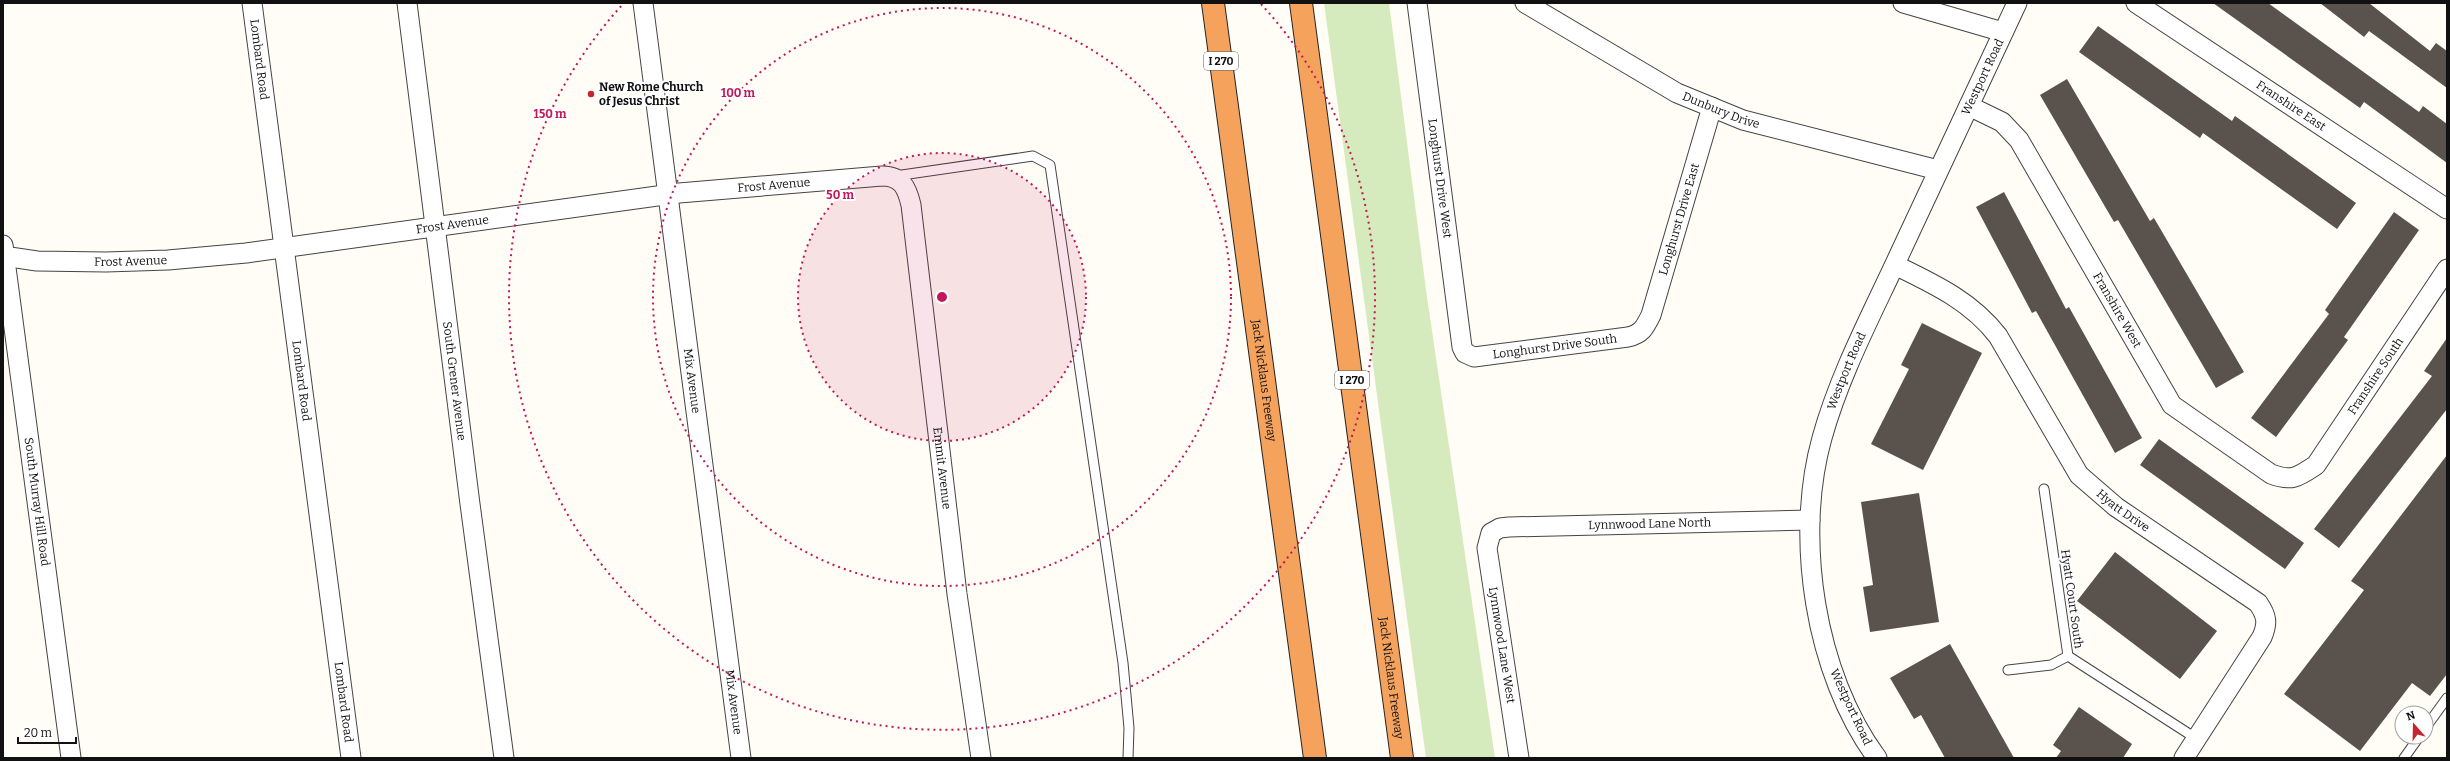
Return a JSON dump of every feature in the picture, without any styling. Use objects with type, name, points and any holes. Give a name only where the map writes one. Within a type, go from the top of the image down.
[{"type":"highway","name":"Jack Nicklaus Freeway","points":[[1213,3],[1315,758]]},
{"type":"highway","name":"Jack Nicklaus Freeway","points":[[1301,3],[1402,758]]},
{"type":"street","name":"Lombard Road","points":[[252,3],[351,758]]},
{"type":"street","name":"South Grener Avenue","points":[[407,3],[470,504],[504,758]]},
{"type":"street","name":"Mix Avenue","points":[[643,3],[741,758]]},
{"type":"street","name":"Longhurst Drive West","points":[[1417,3],[1462,347],[1465,353]]},
{"type":"street","name":"Dunbury Drive","points":[[1524,3],[1676,93],[1743,120],[1938,170]]},
{"type":"street","points":[[1902,3],[2003,32]]},
{"type":"street","name":"Westport Road","points":[[1877,758],[1855,719],[1836,678],[1822,634],[1812,587],[1810,520],[1815,473],[1822,440],[1833,402],[1938,170],[2017,3]]},
{"type":"street","name":"Franshire East","points":[[2136,3],[2447,209]]},
{"type":"street","name":"Franshire West","points":[[1969,106],[2002,122],[2019,140],[2172,404],[2271,474],[2284,479],[2298,477]]},
{"type":"street","name":"Longhurst Drive East","points":[[1644,330],[1651,315],[1712,107]]},
{"type":"street","name":"Frost Avenue","points":[[4,252],[36,261],[106,262],[168,260],[284,250],[436,227],[669,195],[896,178]]},
{"type":"street","name":"Emmit Avenue","points":[[896,178],[908,192],[911,205],[956,586],[981,758]]},
{"type":"street","name":"South Murray Hill Road","points":[[4,252],[71,758]]},
{"type":"street","name":"Hyatt Drive","points":[[1895,265],[1943,288],[1984,319],[1998,336],[2079,475],[2116,507],[2258,603],[2266,613],[2267,626],[2262,637],[2184,758]]},
{"type":"street","name":"Franshire South","points":[[2298,477],[2316,465],[2447,269]]},
{"type":"street","name":"Longhurst Drive South","points":[[1465,353],[1474,357],[1492,356],[1628,337],[1637,335],[1644,330]]},
{"type":"street","name":"Lynnwood Lane North","points":[[1491,532],[1500,528],[1509,527],[1810,520]]},
{"type":"street","name":"Lynnwood Lane West","points":[[1491,532],[1487,548],[1519,758]]},
{"type":"lane","points":[[896,178],[1033,156],[1050,165],[1123,663],[1129,728],[1128,758]]},
{"type":"lane","name":"Hyatt Court South","points":[[2044,489],[2068,656],[2197,739]]},
{"type":"lane","points":[[2008,670],[2051,665],[2068,656]]},
{"type":"lane","points":[[2434,716],[2447,698]]},
{"type":"lane","points":[[2404,758],[2413,745]]},
{"type":"green space","points":[[1324,3],[1389,3],[1426,290],[1495,758],[1426,758]]},
{"type":"building","points":[[2213,3],[2268,3],[2419,112],[2423,106],[2447,124],[2447,163],[2364,102],[2360,108]]},
{"type":"building","points":[[2320,3],[2369,3],[2430,51],[2436,43],[2447,51],[2447,88],[2369,31],[2364,37]]},
{"type":"building","points":[[2098,26],[2232,121],[2235,116],[2356,203],[2337,229],[2203,133],[2200,138],[2079,52]]},
{"type":"building","points":[[2067,79],[2150,221],[2154,218],[2244,372],[2216,388],[2118,220],[2114,222],[2040,95]]},
{"type":"building","points":[[2004,192],[2066,309],[2069,307],[2142,438],[2115,453],[2036,311],[2032,313],[1976,207]]},
{"type":"building","points":[[2394,212],[2419,230],[2344,337],[2348,340],[2276,437],[2251,418],[2329,314],[2325,310]]},
{"type":"building","points":[[1922,323],[1982,353],[1923,470],[1871,444],[1909,369],[1901,365]]},
{"type":"building","points":[[2447,338],[2447,409],[2339,548],[2314,529],[2432,376],[2424,371]]},
{"type":"building","points":[[2159,439],[2304,543],[2285,569],[2140,465]]},
{"type":"building","points":[[2447,455],[2447,674],[2430,696],[2412,683],[2360,751],[2284,694],[2364,590],[2351,581]]},
{"type":"building","points":[[1919,493],[1939,622],[1870,632],[1863,587],[1873,585],[1861,502]]},
{"type":"building","points":[[2115,552],[2217,631],[2180,679],[2077,601]]},
{"type":"building","points":[[1950,644],[2014,758],[1945,758],[1921,715],[1914,719],[1890,678]]},
{"type":"building","points":[[2079,707],[2132,744],[2123,758],[2056,758],[2061,751],[2053,745]]},
{"type":"place","name":"New Rome Church of Jesus Christ","points":[[591,94]]}]
